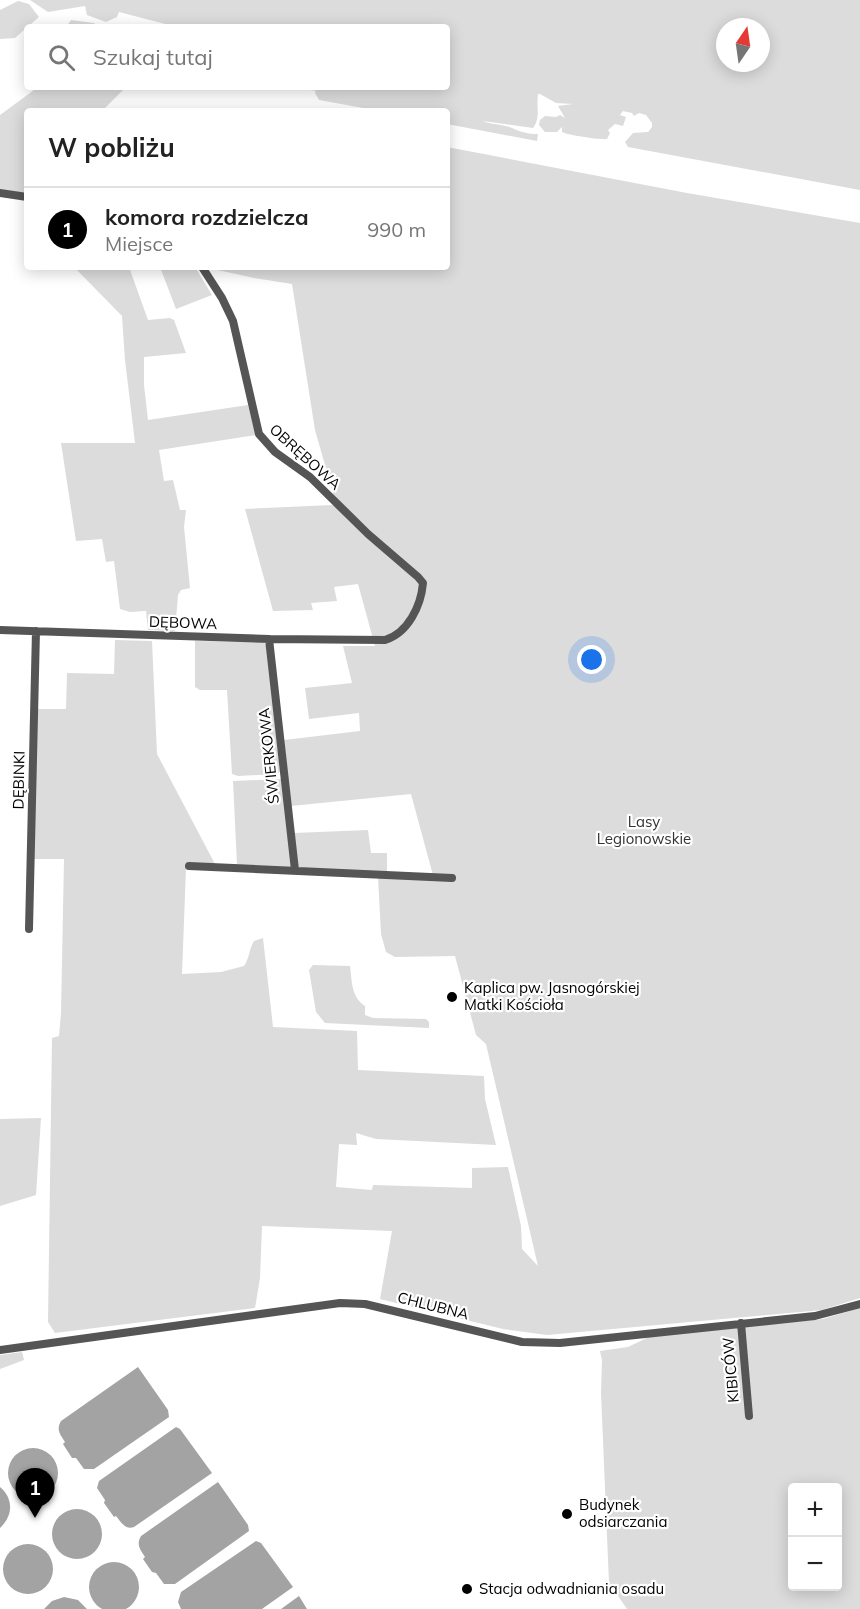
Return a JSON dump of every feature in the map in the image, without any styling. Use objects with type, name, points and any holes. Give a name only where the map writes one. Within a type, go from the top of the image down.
[{"type":"street","points":[[0,193],[24,197]]},
{"type":"street","name":"OBRĘBOWA","points":[[204,270],[233,321],[255,425],[263,441],[310,477],[368,534],[423,583],[412,618],[402,630],[392,638],[385,640],[365,640]]},
{"type":"street","name":"DĘBOWA","points":[[0,630],[365,640]]},
{"type":"street","name":"DĘBINKI","points":[[29,929],[36,631]]},
{"type":"street","name":"ŚWIERKOWA","points":[[270,639],[295,870]]},
{"type":"street","points":[[189,866],[452,878]]},
{"type":"street","name":"CHLUBNA","points":[[0,1350],[340,1303],[365,1304],[512,1339],[540,1343],[560,1343],[815,1316],[860,1304]]},
{"type":"street","name":"KIBICÓW","points":[[741,1323],[748,1416]]},
{"type":"green space","points":[[30,0],[860,0],[860,190],[628,147],[625,142],[633,133],[648,132],[652,127],[646,115],[639,113],[634,116],[632,113],[623,111],[620,115],[626,117],[623,126],[615,124],[608,130],[610,133],[607,139],[565,133],[562,132],[562,127],[557,132],[545,132],[539,125],[540,120],[545,116],[560,115],[565,118],[558,106],[573,104],[556,103],[540,94],[538,94],[537,120],[533,128],[483,121],[538,134],[537,141],[450,125],[450,108],[363,108],[319,100],[316,91],[312,90],[450,90],[450,24],[165,24],[119,12],[117,17],[106,22],[87,15],[85,6],[48,12]]},
{"type":"green space","points":[[18,1],[29,4],[39,17],[31,24],[24,24],[24,30],[15,38],[0,39],[0,10]]},
{"type":"green space","points":[[71,20],[95,24],[68,24]]},
{"type":"green space","points":[[34,90],[123,90],[105,108],[24,108],[24,193],[0,189],[0,115]]},
{"type":"green space","name":"Lasy Legionowskie","points":[[450,148],[860,223],[860,1298],[822,1310],[547,1335],[503,1329],[380,1299],[392,1231],[262,1226],[260,1278],[255,1308],[55,1333],[48,1322],[52,1038],[59,1036],[61,1013],[64,859],[34,859],[36,709],[66,709],[67,673],[114,674],[115,640],[152,641],[157,754],[215,864],[186,868],[182,974],[221,972],[244,966],[254,941],[263,938],[273,1027],[357,1031],[358,1070],[484,1076],[485,1099],[496,1145],[376,1139],[356,1133],[357,1145],[339,1144],[336,1187],[372,1190],[373,1185],[472,1188],[472,1168],[508,1167],[521,1226],[522,1249],[538,1266],[486,1044],[476,1035],[455,956],[395,957],[386,952],[381,934],[378,877],[434,879],[411,794],[291,806],[284,740],[360,731],[359,713],[309,719],[305,688],[352,683],[343,646],[375,646],[358,584],[334,587],[337,601],[311,603],[313,610],[273,611],[245,509],[332,505],[337,507],[315,430],[292,284],[218,270],[450,270]]},
{"type":"green space","points":[[77,270],[130,270],[148,320],[170,318],[174,320],[186,353],[144,357],[148,420],[248,405],[256,435],[159,450],[164,481],[173,480],[180,510],[186,510],[184,527],[190,588],[181,590],[178,595],[175,631],[148,630],[146,611],[130,612],[120,609],[114,561],[106,562],[102,539],[76,541],[61,443],[135,443],[122,316]]},
{"type":"green space","points":[[161,270],[197,270],[212,295],[176,309]]},
{"type":"green space","points":[[195,641],[263,642],[267,646],[280,771],[278,774],[238,776],[232,774],[227,690],[200,690],[195,687]]},
{"type":"green space","points":[[281,779],[292,864],[290,868],[237,865],[233,781]]},
{"type":"green space","points":[[368,830],[371,853],[387,853],[387,873],[297,866],[294,833]]},
{"type":"green space","points":[[313,965],[350,966],[353,988],[357,998],[365,1006],[365,1015],[373,1018],[426,1019],[429,1022],[429,1028],[325,1023],[316,1012],[309,970]]},
{"type":"green space","points":[[41,1118],[36,1195],[0,1206],[0,1119]]},
{"type":"green space","points":[[860,1308],[860,1609],[627,1609],[609,1583],[600,1351],[628,1347],[653,1335],[823,1319]]},
{"type":"green space","points":[[22,1352],[24,1360],[0,1369],[0,1355]]},
{"type":"shaded area","points":[[138,1367],[168,1410],[169,1417],[94,1469],[84,1469],[76,1458],[72,1458],[63,1444],[65,1442],[59,1429],[61,1421]]},
{"type":"shaded area","points":[[176,1427],[180,1429],[212,1473],[134,1527],[126,1526],[116,1516],[114,1517],[104,1503],[105,1500],[97,1488],[99,1481]]},
{"type":"shaded area","points":[[28,1448],[38,1448],[51,1455],[58,1468],[58,1478],[51,1491],[38,1498],[28,1498],[19,1494],[12,1487],[8,1478],[8,1468],[12,1459],[19,1452]]},
{"type":"shaded area","points":[[218,1482],[248,1525],[249,1531],[175,1584],[164,1584],[143,1559],[145,1557],[139,1544],[141,1536]]},
{"type":"shaded area","points":[[0,1487],[8,1497],[10,1508],[0,1528]]},
{"type":"shaded area","points":[[72,1509],[82,1509],[95,1516],[102,1529],[102,1539],[95,1552],[82,1559],[72,1559],[63,1555],[56,1548],[52,1539],[52,1529],[56,1520],[63,1513]]},
{"type":"shaded area","points":[[256,1541],[261,1543],[293,1587],[262,1609],[181,1609],[178,1602],[181,1592]]},
{"type":"shaded area","points":[[23,1544],[33,1544],[46,1551],[53,1564],[53,1574],[46,1587],[33,1594],[23,1594],[14,1590],[7,1583],[3,1574],[3,1564],[7,1555],[14,1548]]},
{"type":"shaded area","points":[[114,1562],[132,1569],[138,1582],[135,1601],[123,1610],[100,1608],[93,1601],[89,1587],[96,1569]]},
{"type":"shaded area","points":[[299,1596],[307,1609],[281,1609]]},
{"type":"shaded area","points":[[64,1597],[78,1600],[87,1609],[44,1609],[52,1601]]},
{"type":"place","name":"Kaplica pw. Jasnogórskiej Matki Kościoła","points":[[452,997]]},
{"type":"place","name":"Budynek odsiarczania","points":[[567,1514]]},
{"type":"place","name":"komora rozdzielcza","points":[[35,1518]]},
{"type":"place","name":"Stacja odwadniania osadu","points":[[467,1589]]}]
